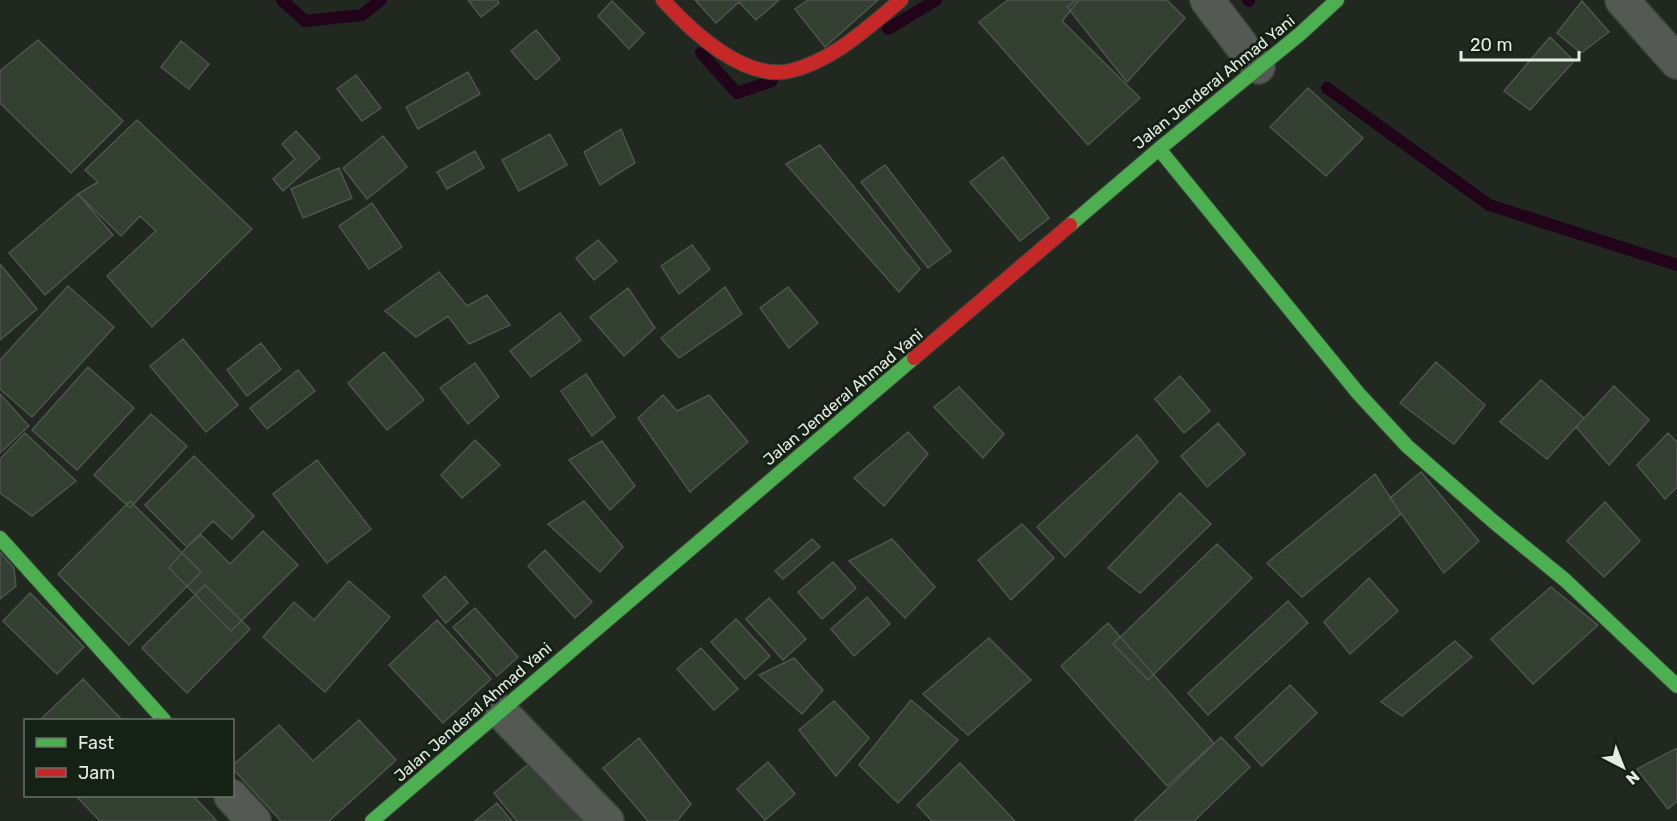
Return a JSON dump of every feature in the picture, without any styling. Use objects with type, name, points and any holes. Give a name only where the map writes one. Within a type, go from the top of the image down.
[{"type":"street","points":[[663,0],[703,39],[745,64],[774,72],[816,62],[843,45],[901,0]]},
{"type":"street","points":[[1207,0],[1261,65]]},
{"type":"street","points":[[1622,0],[1677,62]]},
{"type":"street","name":"Jalan Jenderal Ahmad Yani","points":[[372,821],[1159,149],[1300,34],[1331,3]]},
{"type":"street","points":[[1159,149],[1358,393],[1407,446],[1565,580],[1677,686]]},
{"type":"street","points":[[0,538],[163,719]]},
{"type":"street","points":[[500,711],[607,821]]},
{"type":"street","points":[[233,797],[254,821]]},
{"type":"building","points":[[468,0],[497,0],[499,3],[481,17]]},
{"type":"building","points":[[695,0],[779,0],[756,20],[739,2],[716,23]]},
{"type":"building","points":[[808,0],[878,0],[825,47],[795,9]]},
{"type":"building","points":[[1008,0],[1079,0],[1062,21],[1140,98],[1088,145],[979,22]]},
{"type":"building","points":[[1076,0],[1167,0],[1185,18],[1127,82],[1067,7]]},
{"type":"building","points":[[612,1],[644,33],[629,49],[598,16]]},
{"type":"building","points":[[1582,1],[1609,32],[1581,53],[1557,33]]},
{"type":"building","points":[[536,30],[560,59],[536,80],[511,51]]},
{"type":"building","points":[[1550,37],[1574,61],[1530,110],[1504,91]]},
{"type":"building","points":[[38,40],[123,121],[71,173],[0,103],[0,71]]},
{"type":"building","points":[[181,41],[209,64],[189,89],[161,67]]},
{"type":"building","points":[[468,72],[480,94],[418,129],[406,107]]},
{"type":"building","points":[[356,75],[381,108],[362,121],[337,89]]},
{"type":"building","points":[[1308,88],[1363,138],[1326,176],[1270,127]]},
{"type":"building","points":[[137,120],[252,229],[152,327],[107,276],[156,231],[140,216],[121,236],[78,194],[98,182],[85,170]]},
{"type":"building","points":[[621,129],[635,163],[600,185],[584,152]]},
{"type":"building","points":[[296,131],[320,158],[283,191],[273,179],[295,159],[282,144]]},
{"type":"building","points":[[550,134],[567,165],[519,191],[502,160]]},
{"type":"building","points":[[383,136],[407,167],[367,199],[343,168]]},
{"type":"building","points":[[820,145],[920,269],[899,292],[786,164]]},
{"type":"building","points":[[475,151],[484,168],[447,189],[437,172]]},
{"type":"building","points":[[1003,157],[1049,218],[1020,241],[970,182]]},
{"type":"building","points":[[885,165],[951,251],[928,268],[861,182]]},
{"type":"building","points":[[339,168],[352,198],[303,218],[291,189]]},
{"type":"building","points":[[78,194],[113,235],[45,295],[9,253]]},
{"type":"building","points":[[372,203],[402,247],[369,269],[339,226]]},
{"type":"building","points":[[598,240],[617,261],[594,280],[576,258]]},
{"type":"building","points":[[692,245],[710,269],[679,294],[661,266]]},
{"type":"building","points":[[0,264],[37,309],[0,340]]},
{"type":"building","points":[[439,272],[467,306],[487,295],[510,325],[469,344],[448,316],[416,337],[385,311]]},
{"type":"building","points":[[68,286],[114,327],[32,417],[0,389],[0,360]]},
{"type":"building","points":[[725,287],[742,314],[679,358],[661,338]]},
{"type":"building","points":[[788,287],[818,323],[789,348],[760,308]]},
{"type":"building","points":[[628,288],[655,328],[624,356],[590,317]]},
{"type":"building","points":[[560,313],[581,340],[531,377],[510,351]]},
{"type":"building","points":[[183,339],[238,405],[206,432],[150,366]]},
{"type":"building","points":[[261,343],[281,369],[247,396],[227,370]]},
{"type":"building","points":[[384,352],[424,400],[387,430],[348,383]]},
{"type":"building","points":[[1436,362],[1485,405],[1454,444],[1400,403]]},
{"type":"building","points":[[475,363],[499,397],[468,424],[440,388]]},
{"type":"building","points":[[88,367],[134,408],[77,470],[32,430]]},
{"type":"building","points":[[298,370],[315,391],[267,429],[250,408]]},
{"type":"building","points":[[586,374],[615,417],[592,436],[561,391]]},
{"type":"building","points":[[1180,376],[1210,411],[1184,433],[1155,399]]},
{"type":"building","points":[[1541,380],[1584,418],[1547,459],[1500,422]]},
{"type":"building","points":[[1614,386],[1649,420],[1609,465],[1576,427]]},
{"type":"building","points":[[959,387],[1004,434],[983,458],[934,407]]},
{"type":"building","points":[[0,394],[29,426],[0,453]]},
{"type":"building","points":[[663,395],[677,411],[709,395],[748,442],[690,492],[638,418]]},
{"type":"building","points":[[151,414],[187,446],[130,508],[94,475]]},
{"type":"building","points":[[1218,423],[1245,454],[1207,487],[1181,456]]},
{"type":"building","points":[[908,432],[928,454],[884,506],[854,478]]},
{"type":"building","points":[[25,433],[76,481],[32,516],[0,493],[0,459]]},
{"type":"building","points":[[1668,433],[1677,442],[1677,487],[1665,499],[1637,465]]},
{"type":"building","points":[[1137,435],[1158,462],[1065,557],[1037,527]]},
{"type":"building","points":[[475,440],[500,465],[462,498],[441,475]]},
{"type":"building","points":[[602,441],[635,486],[610,510],[569,460]]},
{"type":"building","points":[[194,456],[254,516],[232,539],[213,521],[187,547],[145,505]]},
{"type":"building","points":[[317,460],[371,529],[327,563],[273,494]]},
{"type":"building","points":[[1421,472],[1479,541],[1444,573],[1390,498]]},
{"type":"building","points":[[1375,474],[1401,514],[1302,597],[1267,563]]},
{"type":"building","points":[[1180,493],[1211,524],[1140,593],[1108,568]]},
{"type":"building","points":[[130,501],[201,572],[129,645],[58,574]]},
{"type":"building","points":[[584,501],[623,547],[600,572],[548,524]]},
{"type":"building","points":[[1605,502],[1640,541],[1604,577],[1567,541]]},
{"type":"building","points":[[1022,524],[1054,558],[1011,600],[978,560]]},
{"type":"building","points":[[263,531],[298,565],[231,631],[169,568],[201,535],[230,564]]},
{"type":"building","points":[[812,539],[820,547],[783,579],[775,571]]},
{"type":"building","points":[[892,539],[935,587],[905,618],[849,561]]},
{"type":"building","points":[[1217,544],[1252,578],[1148,680],[1113,644]]},
{"type":"building","points":[[545,550],[592,602],[575,618],[528,566]]},
{"type":"building","points":[[0,552],[14,568],[16,586],[0,599]]},
{"type":"building","points":[[833,562],[856,588],[822,619],[798,592]]},
{"type":"building","points":[[445,576],[468,603],[446,623],[423,596]]},
{"type":"building","points":[[1369,578],[1398,611],[1350,654],[1324,622]]},
{"type":"building","points":[[349,581],[390,617],[325,692],[263,637],[294,602],[314,620]]},
{"type":"building","points":[[205,585],[250,629],[187,693],[142,648]]},
{"type":"building","points":[[1551,587],[1598,625],[1533,684],[1491,639]]},
{"type":"building","points":[[30,593],[84,647],[57,674],[3,621]]},
{"type":"building","points":[[867,597],[890,624],[854,656],[831,629]]},
{"type":"building","points":[[769,598],[806,639],[783,660],[746,619]]},
{"type":"building","points":[[1288,601],[1308,623],[1208,715],[1188,693]]},
{"type":"building","points":[[475,608],[518,657],[497,676],[453,627]]},
{"type":"building","points":[[736,619],[770,656],[745,679],[711,642]]},
{"type":"building","points":[[437,620],[491,679],[443,723],[389,665]]},
{"type":"building","points":[[1108,623],[1214,743],[1167,786],[1061,666]]},
{"type":"building","points":[[989,638],[1031,680],[968,735],[923,694]]},
{"type":"building","points":[[1455,641],[1472,657],[1402,716],[1381,702]]},
{"type":"building","points":[[701,648],[738,689],[714,710],[677,669]]},
{"type":"building","points":[[794,658],[823,690],[802,714],[759,675]]},
{"type":"building","points":[[83,679],[121,719],[41,719]]},
{"type":"building","points":[[1290,685],[1317,713],[1262,766],[1235,737]]},
{"type":"building","points":[[911,700],[958,740],[898,803],[859,765]]},
{"type":"building","points":[[834,701],[869,738],[836,776],[799,730]]},
{"type":"building","points":[[359,720],[396,760],[329,821],[281,821],[234,770],[234,764],[279,725],[313,761]]},
{"type":"building","points":[[1221,737],[1250,767],[1194,821],[1134,821]]},
{"type":"building","points":[[639,738],[691,804],[677,821],[648,821],[603,768]]},
{"type":"building","points":[[1677,748],[1677,801],[1668,809],[1637,769]]},
{"type":"building","points":[[536,758],[589,821],[517,821],[494,793]]},
{"type":"building","points":[[768,762],[795,794],[765,820],[737,789]]},
{"type":"building","points":[[960,763],[1015,821],[932,821],[917,805]]},
{"type":"building","points":[[77,797],[194,797],[217,821],[100,821]]},
{"type":"building","points":[[497,803],[512,821],[475,821]]},
{"type":"waterway","points":[[282,0],[305,21],[362,15],[381,0]]},
{"type":"waterway","points":[[888,29],[936,0]]},
{"type":"waterway","points":[[701,53],[737,93],[772,81]]},
{"type":"waterway","points":[[1327,88],[1489,205],[1677,265]]},
{"type":"traffic: fast","points":[[1070,225],[1300,34],[1337,0]]},
{"type":"traffic: fast","points":[[1159,149],[1358,393],[1407,446],[1565,580],[1677,686]]},
{"type":"traffic: fast","points":[[372,821],[914,358]]},
{"type":"traffic: fast","points":[[0,538],[163,719]]},
{"type":"traffic: jam","points":[[663,0],[688,26],[720,51],[737,61],[772,72],[790,71],[821,59],[863,32],[901,0]]},
{"type":"traffic: jam","points":[[914,358],[1070,225]]}]
